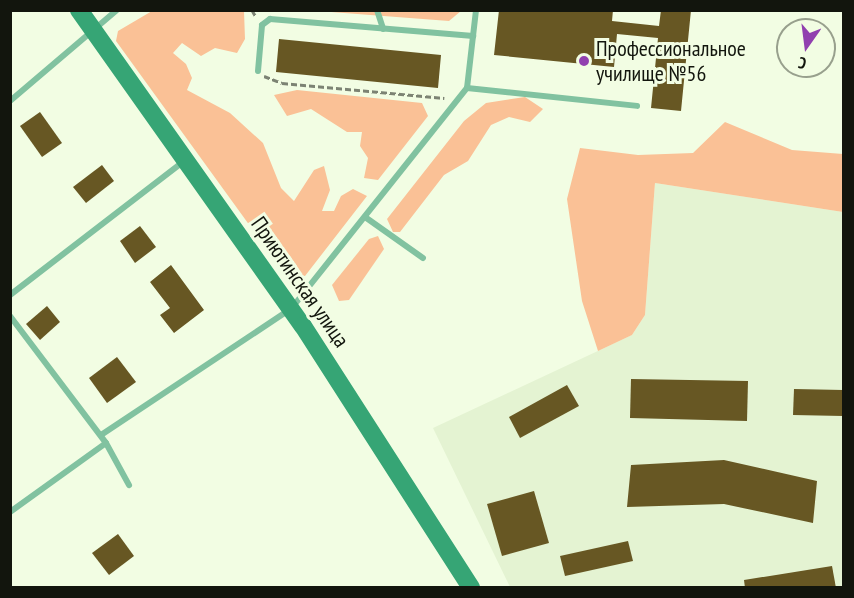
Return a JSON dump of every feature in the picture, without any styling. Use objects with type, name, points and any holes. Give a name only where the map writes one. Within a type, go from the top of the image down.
[{"type":"street","name":"Приютинская улица","points":[[79,10],[291,309],[471,588]]},
{"type":"lane","points":[[10,100],[117,10]]},
{"type":"lane","points":[[378,10],[383,28]]},
{"type":"lane","points":[[100,435],[291,309],[467,88],[476,10]]},
{"type":"lane","points":[[258,71],[262,25],[270,19],[473,36]]},
{"type":"lane","points":[[467,88],[637,106]]},
{"type":"lane","points":[[10,295],[184,161]]},
{"type":"lane","points":[[365,217],[423,258]]},
{"type":"lane","points":[[10,315],[106,443],[129,485]]},
{"type":"lane","points":[[10,512],[106,443]]},
{"type":"path","points":[[258,71],[282,83],[458,100]]},
{"type":"shaded area","points":[[152,11],[244,11],[245,39],[237,53],[215,48],[201,56],[182,43],[173,53],[186,64],[192,78],[187,90],[230,113],[263,143],[281,188],[294,201],[314,170],[324,166],[330,190],[322,211],[334,211],[341,196],[353,189],[367,196],[305,276],[284,273],[116,41],[118,31]]},
{"type":"shaded area","points":[[318,11],[461,11],[449,21]]},
{"type":"shaded area","points":[[297,90],[422,103],[428,116],[378,180],[364,178],[368,158],[360,146],[362,132],[347,132],[311,109],[287,116],[274,95]]},
{"type":"shaded area","points":[[525,97],[543,109],[530,122],[509,117],[491,125],[468,161],[444,175],[400,232],[393,232],[387,219],[464,121],[486,103]]},
{"type":"shaded area","points":[[725,122],[792,150],[843,154],[843,212],[655,183],[645,315],[632,335],[598,351],[582,301],[567,199],[580,148],[638,155],[693,153]]},
{"type":"shaded area","points":[[655,183],[843,212],[843,587],[510,587],[433,428],[632,335],[645,315]]},
{"type":"shaded area","points":[[378,236],[384,249],[349,300],[339,301],[332,285],[369,239]]},
{"type":"building","name":"Профессиональное училище №56","points":[[499,10],[613,10],[612,21],[659,26],[661,10],[691,10],[681,111],[651,108],[658,38],[617,34],[614,67],[494,55]]},
{"type":"building","points":[[279,39],[441,55],[438,88],[276,72]]},
{"type":"building","points":[[40,112],[62,143],[42,157],[20,126]]},
{"type":"building","points":[[102,165],[114,181],[86,203],[73,187]]},
{"type":"building","points":[[140,226],[156,247],[135,263],[120,241]]},
{"type":"building","points":[[171,265],[204,310],[174,333],[160,315],[170,308],[150,282]]},
{"type":"building","points":[[47,306],[60,322],[40,340],[26,324]]},
{"type":"building","points":[[117,357],[136,382],[107,403],[89,378]]},
{"type":"building","points":[[631,379],[748,381],[747,421],[630,418]]},
{"type":"building","points":[[567,385],[579,406],[520,438],[509,417]]},
{"type":"building","points":[[794,389],[843,390],[843,416],[793,415]]},
{"type":"building","points":[[724,460],[817,481],[813,523],[724,504],[627,507],[631,465]]},
{"type":"building","points":[[534,491],[549,543],[502,556],[487,504]]},
{"type":"building","points":[[118,534],[134,556],[109,575],[92,553]]},
{"type":"building","points":[[628,541],[633,561],[565,576],[560,556]]},
{"type":"building","points":[[832,566],[836,588],[745,588],[744,580]]},
{"type":"place","name":"Профессиональное училище №56","points":[[584,61]]}]
